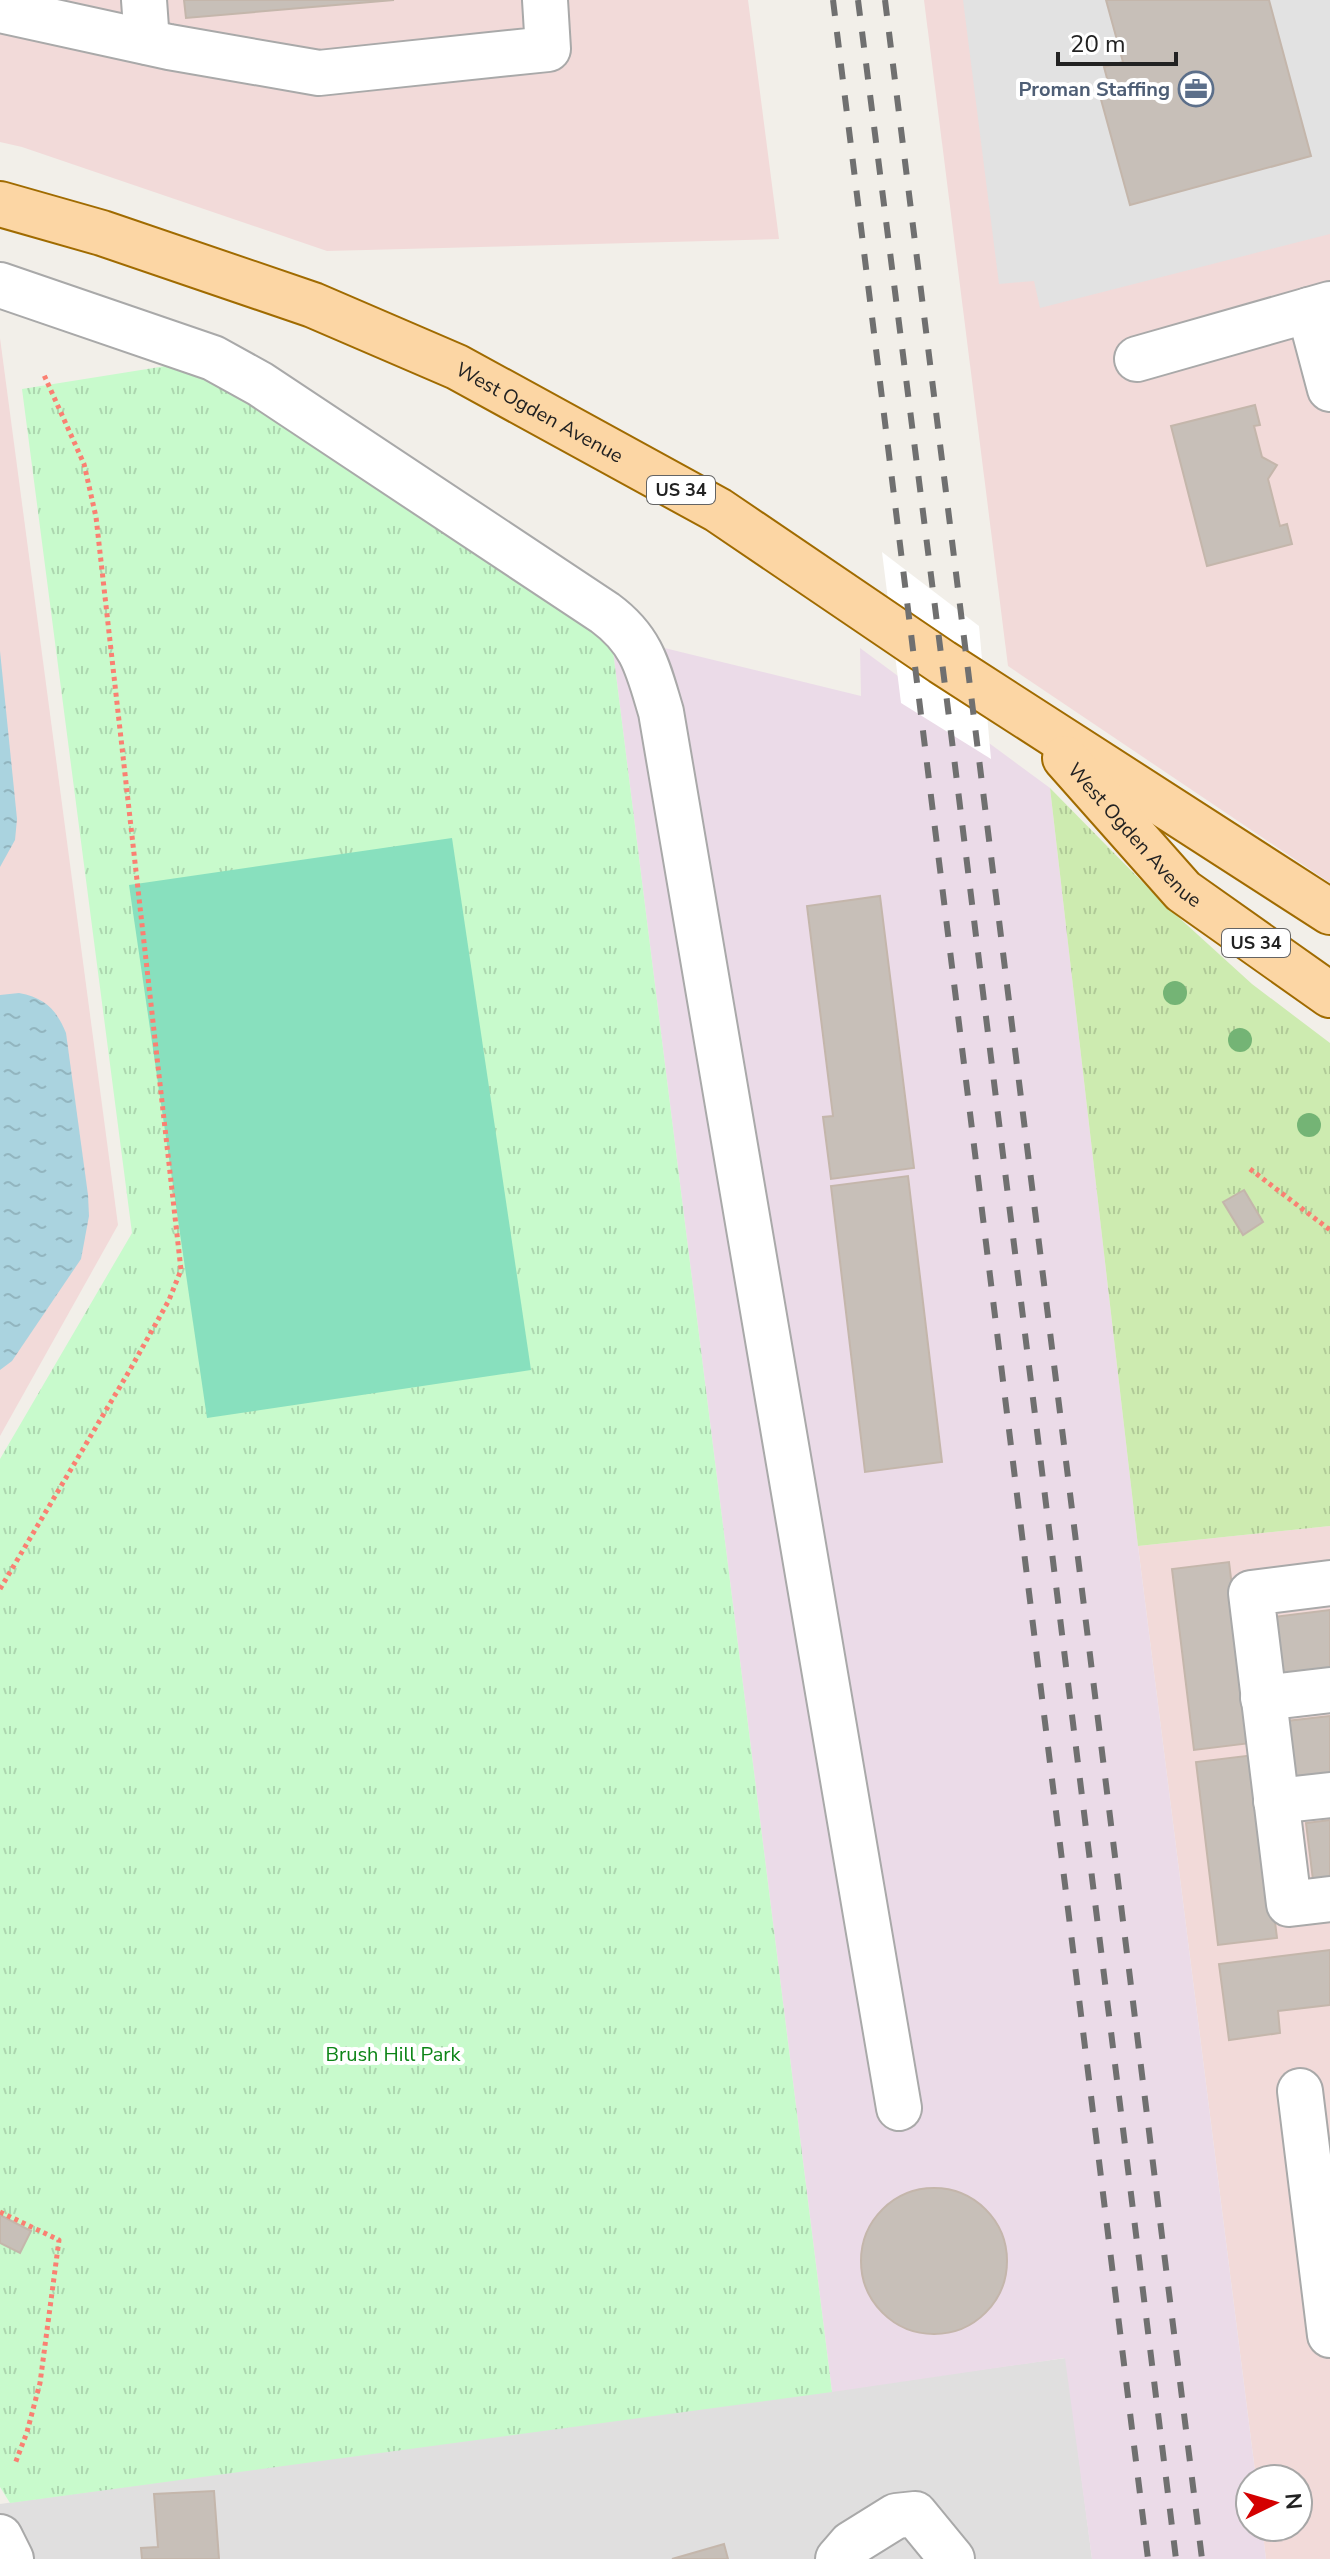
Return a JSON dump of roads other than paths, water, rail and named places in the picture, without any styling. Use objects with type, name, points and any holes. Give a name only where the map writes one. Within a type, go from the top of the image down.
[{"type":"main road","name":"West Ogden Avenue","points":[[0,204],[102,233],[284,295],[398,339],[457,367],[718,510],[1029,719],[1330,912]]},
{"type":"main road","name":"West Ogden Avenue","points":[[1029,719],[1183,891],[1330,995]]},
{"type":"street","points":[[21,9],[146,21],[319,73],[548,49],[545,0]]},
{"type":"street","points":[[0,285],[213,358],[260,384],[605,613],[625,628],[645,659],[664,727],[899,2108]]},
{"type":"street","points":[[1137,359],[1319,307],[1330,389]]},
{"type":"street","points":[[1330,1583],[1251,1593],[1289,1904],[1330,1899]]},
{"type":"street","points":[[1263,1698],[1330,1690]]},
{"type":"street","points":[[1276,1801],[1330,1795]]},
{"type":"street","points":[[1300,2091],[1330,2335]]},
{"type":"street","points":[[838,2559],[851,2544],[896,2516],[915,2514],[952,2559]]},
{"type":"street","points":[[0,2537],[11,2559]]},
{"type":"water","points":[[0,651],[17,819],[15,840],[0,867]]},
{"type":"water","points":[[19,993],[48,1006],[66,1033],[89,1216],[81,1259],[12,1361],[0,1370],[0,995]]},
{"type":"railway","points":[[833,0],[1148,2559]]},
{"type":"railway","points":[[858,0],[1176,2559]]},
{"type":"railway","points":[[885,0],[1202,2559]]},
{"type":"place","name":"Proman Staffing","points":[[1196,89]]},
{"type":"park label","name":"Brush Hill Park","points":[[393,2054]]}]
